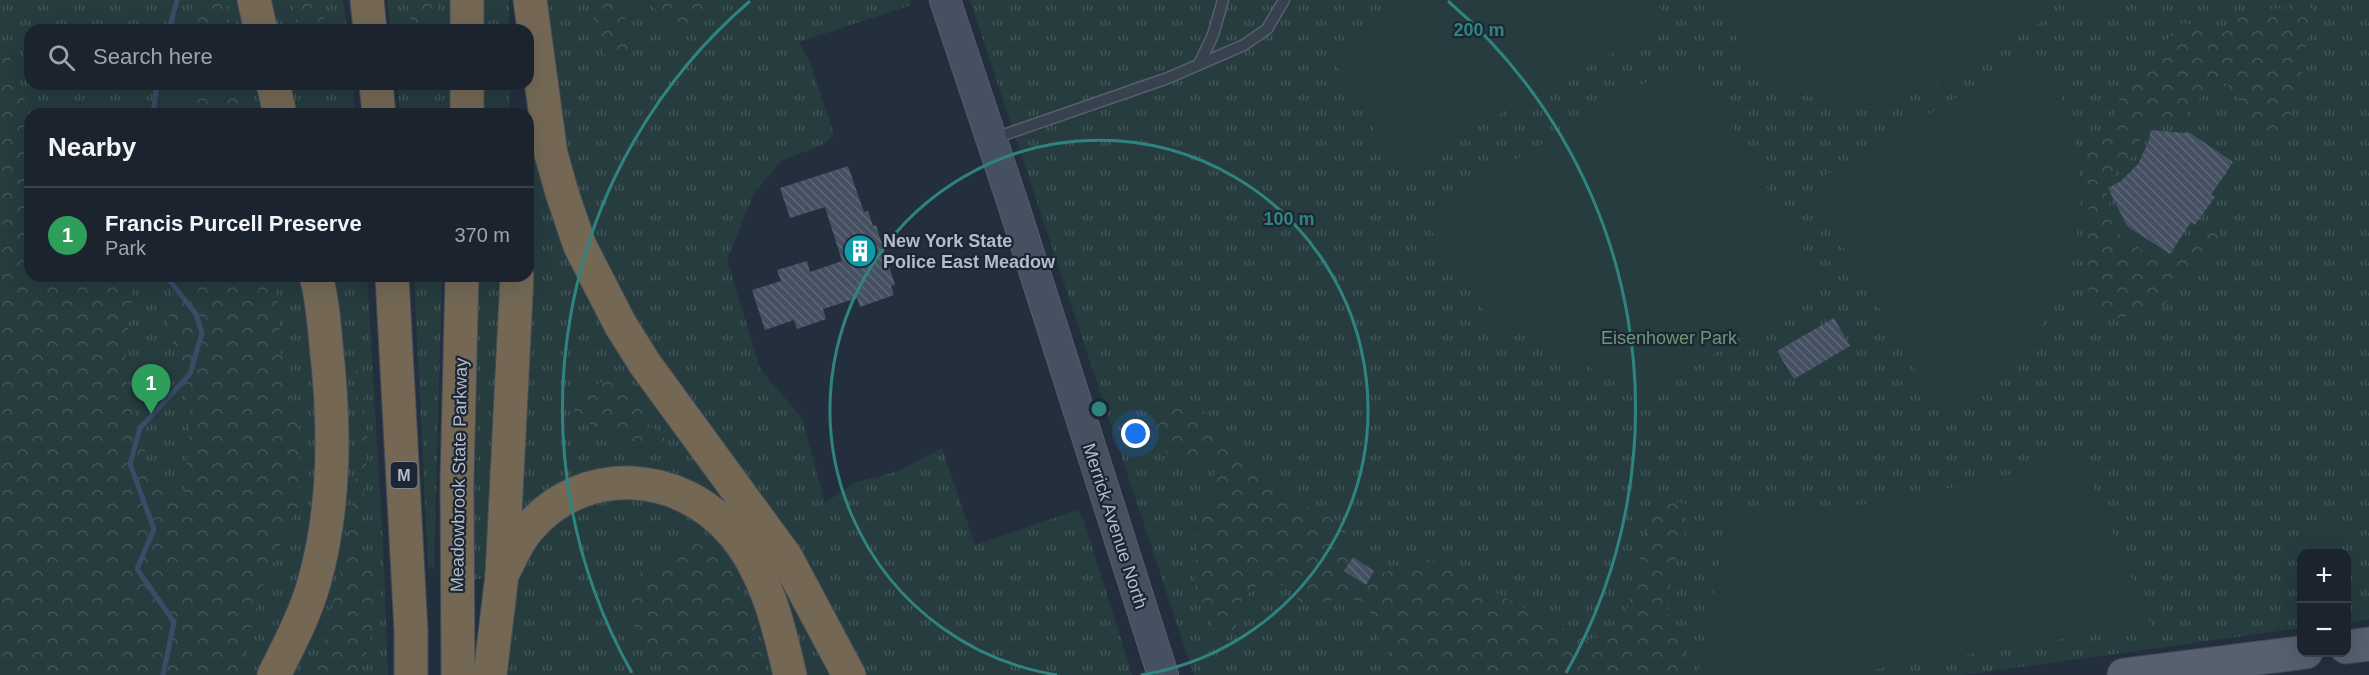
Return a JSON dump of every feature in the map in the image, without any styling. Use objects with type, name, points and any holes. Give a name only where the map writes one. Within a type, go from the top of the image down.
[{"type":"highway","points":[[254,0],[260,24]]},
{"type":"highway","points":[[367,0],[369,24]]},
{"type":"highway","points":[[467,0],[467,24]]},
{"type":"highway","points":[[523,24],[524,0]]},
{"type":"highway","points":[[530,0],[533,24]]},
{"type":"highway","points":[[534,29],[551,154],[561,193],[580,246],[620,324],[645,364],[786,557],[849,675]]},
{"type":"highway","points":[[274,90],[279,108]]},
{"type":"highway","points":[[377,90],[378,108]]},
{"type":"highway","points":[[467,90],[467,108]]},
{"type":"highway","points":[[521,108],[522,90]]},
{"type":"highway","points":[[274,675],[295,633],[313,585],[324,539],[331,490],[333,421],[331,388],[317,282]]},
{"type":"highway","name":"M","points":[[392,282],[410,596],[411,675]]},
{"type":"highway","name":"Meadowbrook State Parkway","points":[[458,675],[457,480],[462,282]]},
{"type":"highway","points":[[490,675],[502,575],[517,282]]},
{"type":"highway","points":[[502,575],[527,529],[547,510],[570,497],[597,486],[613,483],[643,483],[671,489],[705,506],[733,533],[759,574],[779,626],[790,675]]},
{"type":"main road","name":"Merrick Avenue North","points":[[945,0],[992,139],[1163,675]]},
{"type":"main road","points":[[2351,646],[2369,644]]},
{"type":"main road","points":[[2124,675],[2169,672],[2297,653]]},
{"type":"lane","points":[[1198,64],[1213,35],[1223,0]]},
{"type":"lane","points":[[992,139],[1168,78],[1244,45],[1267,29],[1284,0]]},
{"type":"green space","points":[[0,0],[242,0],[248,24],[24,24],[24,90],[263,90],[268,108],[24,108],[24,282],[306,282],[317,359],[316,512],[301,584],[263,675],[0,675]]},
{"type":"green space","points":[[189,0],[225,0],[230,24],[193,24]]},
{"type":"green space","points":[[269,0],[343,0],[346,24],[275,24]]},
{"type":"green space","points":[[292,0],[324,0],[323,24],[297,24]]},
{"type":"green space","points":[[387,0],[451,0],[451,24],[390,24]]},
{"type":"green space","points":[[413,0],[437,0],[437,24],[410,24]]},
{"type":"green space","points":[[480,0],[509,0],[509,24],[480,24]]},
{"type":"green space","points":[[546,0],[588,0],[604,54],[629,53],[623,0],[648,0],[656,10],[703,18],[703,0],[909,0],[911,5],[799,42],[809,60],[834,135],[824,144],[781,161],[754,193],[727,259],[760,369],[802,418],[825,503],[856,482],[899,471],[942,448],[975,545],[1078,510],[1084,521],[1132,675],[863,675],[643,340],[603,264],[572,190]]},
{"type":"green space","points":[[588,0],[623,0],[629,53],[604,54]]},
{"type":"green space","points":[[648,0],[703,0],[703,18],[679,36]]},
{"type":"green space","name":"Eisenhower Park","points":[[970,0],[2369,0],[2369,619],[2351,621],[2351,549],[2297,549],[2297,629],[1963,675],[1194,675]]},
{"type":"green space","points":[[1393,0],[1655,0],[1662,12],[1659,28],[1397,170],[1335,63],[1362,44],[1378,29]]},
{"type":"green space","points":[[1712,0],[2042,0],[2051,16],[1928,90],[1887,104],[1840,106],[1790,89],[1754,63]]},
{"type":"green space","points":[[2083,0],[2136,0],[2097,23]]},
{"type":"green space","points":[[2305,0],[2313,11],[2295,106],[2280,140],[2259,139],[2241,101],[2226,83],[2200,98],[2180,123],[2147,123],[2136,152],[2104,187],[2121,236],[2154,258],[2186,243],[2204,229],[2218,229],[2222,241],[2159,310],[2113,319],[2090,309],[2086,256],[2090,220],[2083,161],[2094,140],[2114,116],[2122,92],[2142,74],[2159,69],[2159,51],[2179,23],[2206,25],[2224,33],[2242,14],[2286,7]]},
{"type":"green space","points":[[0,33],[27,108],[24,108],[24,282],[128,282],[133,287],[124,371],[149,468],[184,495],[191,416],[168,323],[175,282],[276,282],[281,353],[299,430],[300,501],[260,593],[242,666],[235,675],[0,675]]},
{"type":"green space","points":[[2035,51],[2063,103],[2076,150],[2081,186],[2079,217],[2073,249],[2064,280],[2050,310],[2014,363],[1993,384],[1943,416],[1813,196],[1816,181]]},
{"type":"green space","points":[[1680,62],[1696,67],[1825,285],[1644,397],[1515,327],[1497,330],[1421,215]]},
{"type":"green space","points":[[184,90],[246,90],[250,108],[180,108]]},
{"type":"green space","points":[[290,90],[353,90],[355,108],[295,108]]},
{"type":"green space","points":[[398,90],[451,90],[451,108],[399,108]]},
{"type":"green space","points":[[421,90],[435,90],[434,108],[422,108]]},
{"type":"green space","points":[[480,90],[510,90],[510,108],[479,108]]},
{"type":"green space","points":[[541,145],[721,488],[716,496],[676,474],[638,467],[526,511],[518,508],[528,282],[534,282],[534,146]]},
{"type":"green space","points":[[330,282],[367,282],[383,544],[388,675],[282,675],[326,570]]},
{"type":"green space","points":[[414,282],[442,282],[434,567],[428,567]]},
{"type":"green space","points":[[478,282],[505,282],[502,377],[485,579],[474,579]]},
{"type":"green space","points":[[360,365],[368,441],[361,548],[378,576],[376,620],[360,675],[312,675],[325,638],[346,542],[361,446],[354,376]]},
{"type":"green space","points":[[606,381],[621,385],[640,401],[650,426],[664,436],[668,449],[639,448],[576,417],[571,401],[591,387]]},
{"type":"green space","points":[[1174,395],[1196,403],[1229,443],[1284,495],[1344,525],[1351,551],[1384,573],[1420,556],[1489,589],[1587,641],[1614,630],[1627,609],[1651,516],[1667,500],[1686,504],[1686,531],[1673,568],[1667,613],[1686,636],[1684,673],[1682,675],[1395,675],[1395,661],[1380,641],[1374,619],[1364,602],[1343,599],[1303,605],[1285,585],[1256,586],[1242,600],[1235,631],[1223,636],[1213,633],[1211,615],[1195,588],[1198,498],[1220,492],[1212,462],[1169,458],[1152,426]]},
{"type":"green space","points":[[2077,445],[2151,625],[1852,673],[1698,675],[1729,514],[1837,509],[1999,479]]},
{"type":"green space","points":[[635,491],[715,527],[754,589],[779,675],[499,675],[519,564],[552,520],[592,497]]},
{"type":"green space","points":[[2335,518],[2340,549],[2301,549],[2298,523]]},
{"type":"green space","points":[[690,539],[730,563],[757,627],[766,675],[669,675],[627,616],[636,576]]},
{"type":"green space","points":[[779,585],[793,588],[839,675],[800,675]]},
{"type":"building","points":[[2151,130],[2185,133],[2187,131],[2233,162],[2211,195],[2215,197],[2195,225],[2191,222],[2170,254],[2127,226],[2108,188],[2121,181],[2138,164],[2148,143]]},
{"type":"building","name":"New York State Police East Meadow","points":[[848,166],[864,212],[868,211],[873,226],[876,225],[895,285],[891,286],[894,295],[860,307],[857,298],[823,309],[826,319],[797,329],[794,320],[765,330],[752,290],[781,281],[777,270],[807,261],[810,272],[842,261],[825,207],[790,218],[780,188]]},
{"type":"building","points":[[1834,318],[1850,346],[1794,379],[1777,351]]},
{"type":"building","points":[[1353,557],[1374,571],[1366,585],[1344,571]]},
{"type":"waterway","points":[[171,24],[177,0]]},
{"type":"waterway","points":[[154,108],[156,90]]},
{"type":"waterway","points":[[163,675],[174,622],[137,569],[154,529],[130,464],[140,428],[190,374],[202,333],[196,314],[171,282]]},
{"type":"place","name":"New York State Police East Meadow","points":[[860,251]]},
{"type":"place","name":"Francis Purcell Preserve","points":[[151,414]]}]
